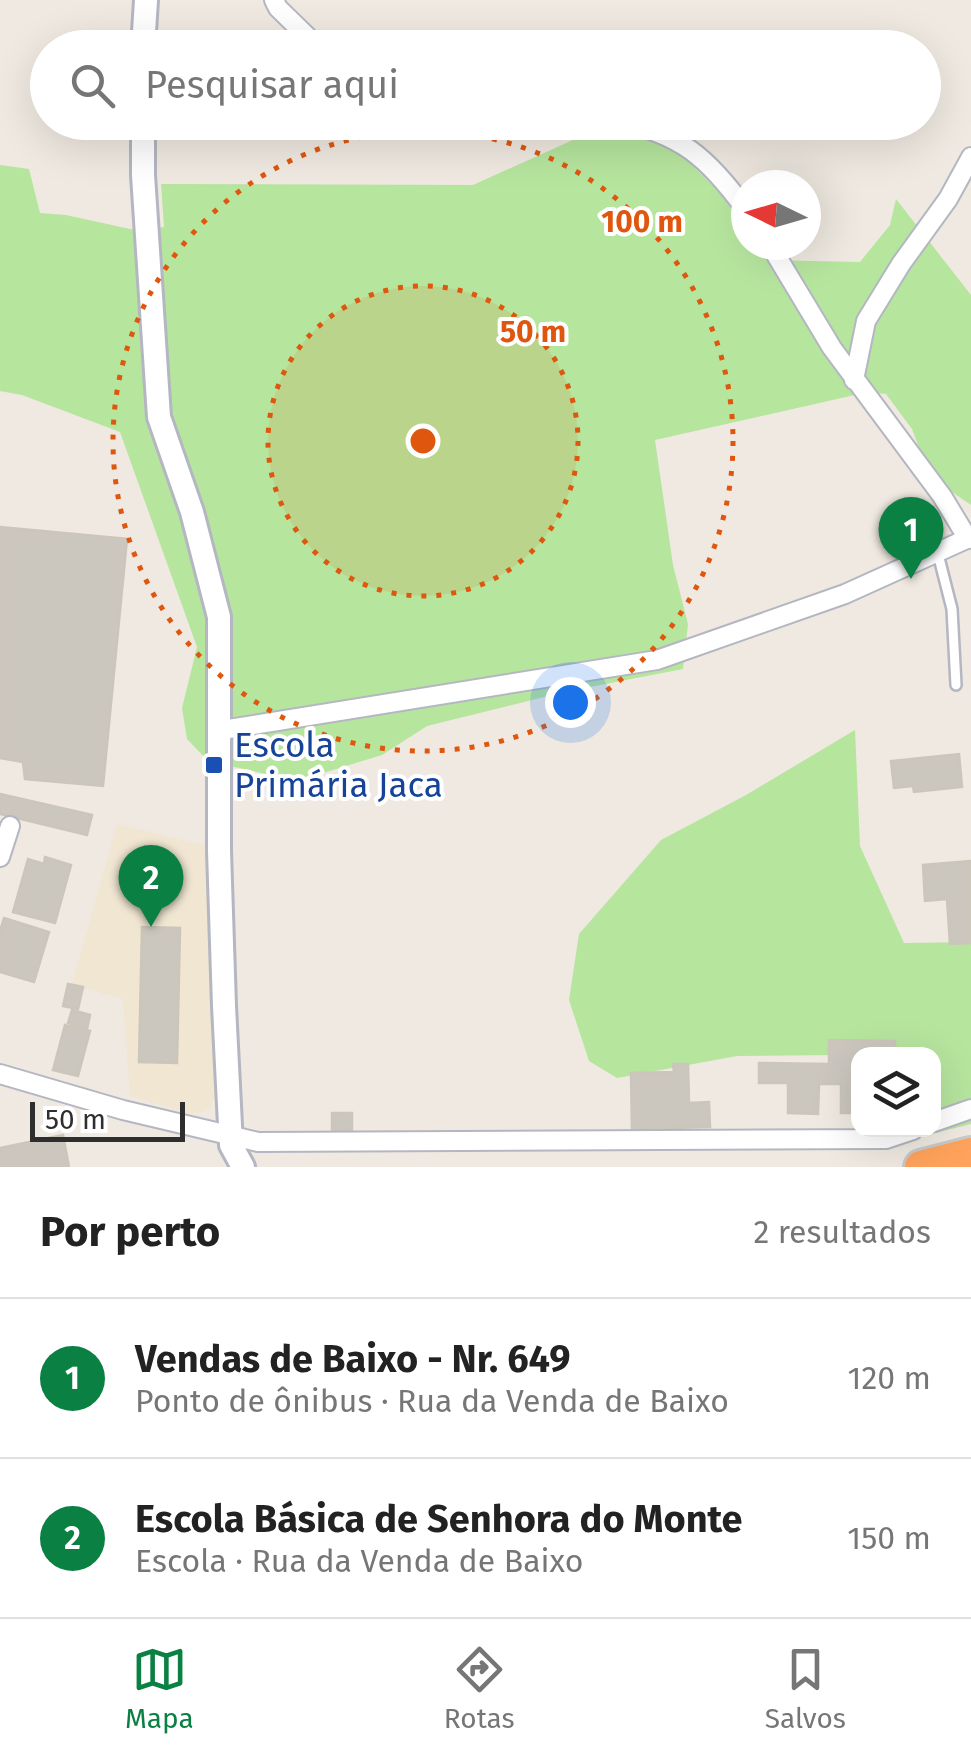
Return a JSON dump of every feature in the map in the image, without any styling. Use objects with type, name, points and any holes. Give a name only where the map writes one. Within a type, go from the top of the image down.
[{"type":"highway","points":[[921,1167],[971,1154]]},
{"type":"street","points":[[144,30],[146,0]]},
{"type":"street","points":[[274,0],[301,30]]},
{"type":"street","points":[[143,140],[159,417],[192,512],[220,617],[219,851],[231,1145],[242,1167]]},
{"type":"street","points":[[679,140],[718,172],[731,190]]},
{"type":"street","points":[[854,380],[866,321],[948,199],[971,157]]},
{"type":"street","points":[[222,730],[657,660],[845,594],[970,538],[854,380],[779,260]]},
{"type":"street","points":[[0,857],[10,826]]},
{"type":"street","points":[[0,1074],[258,1142],[892,1137]]},
{"type":"street","points":[[941,1120],[971,1110]]},
{"type":"lane","points":[[938,554],[952,610],[956,685]]},
{"type":"shaded area","points":[[117,824],[212,847],[217,1089],[210,1109],[202,1112],[191,1114],[130,1096],[123,999],[72,985]]},
{"type":"green space","points":[[573,140],[667,140],[731,209],[731,260],[860,262],[890,225],[896,199],[971,295],[971,505],[930,477],[912,429],[886,394],[868,392],[655,440],[673,565],[688,624],[683,669],[564,692],[427,726],[382,755],[297,781],[208,761],[187,739],[182,708],[197,647],[120,432],[22,395],[0,391],[0,165],[29,169],[40,213],[139,231],[164,227],[161,184],[473,185]]},
{"type":"green space","points":[[855,730],[860,846],[904,943],[971,942],[971,1124],[941,1132],[941,1047],[851,1047],[851,1055],[737,1056],[617,1078],[589,1061],[569,1000],[579,934],[661,840]]},
{"type":"building","points":[[0,527],[127,539],[103,786],[25,779],[23,762],[0,758]]},
{"type":"building","points":[[959,754],[962,787],[914,792],[913,786],[894,788],[891,761]]},
{"type":"building","points":[[0,794],[92,815],[87,835],[0,814]]},
{"type":"building","points":[[45,857],[71,865],[55,923],[13,912],[28,859],[44,864]]},
{"type":"building","points":[[971,861],[971,943],[950,944],[947,899],[925,901],[923,865]]},
{"type":"building","points":[[4,918],[49,932],[34,982],[0,972],[0,931]]},
{"type":"building","points":[[142,927],[180,928],[177,1063],[139,1062]]},
{"type":"building","points":[[68,984],[83,987],[78,1009],[63,1006]]},
{"type":"building","points":[[72,1010],[90,1015],[87,1029],[68,1023]]},
{"type":"building","points":[[65,1025],[90,1031],[78,1076],[53,1070]]},
{"type":"building","points":[[829,1040],[895,1041],[895,1047],[851,1047],[851,1113],[841,1113],[841,1084],[819,1084],[818,1114],[788,1113],[788,1083],[759,1083],[759,1063],[829,1064]]},
{"type":"building","points":[[673,1064],[688,1064],[689,1103],[709,1102],[710,1127],[632,1129],[631,1073],[674,1072]]},
{"type":"building","points":[[332,1113],[352,1113],[352,1132],[332,1132]]},
{"type":"building","points":[[63,1135],[69,1167],[0,1167],[0,1148]]},
{"type":"place","name":"Vendas de Baixo - Nr. 649","points":[[911,579]]},
{"type":"place","name":"Escola Primária Jaca","points":[[214,765]]},
{"type":"place","name":"Escola Básica de Senhora do Monte","points":[[151,927]]}]
